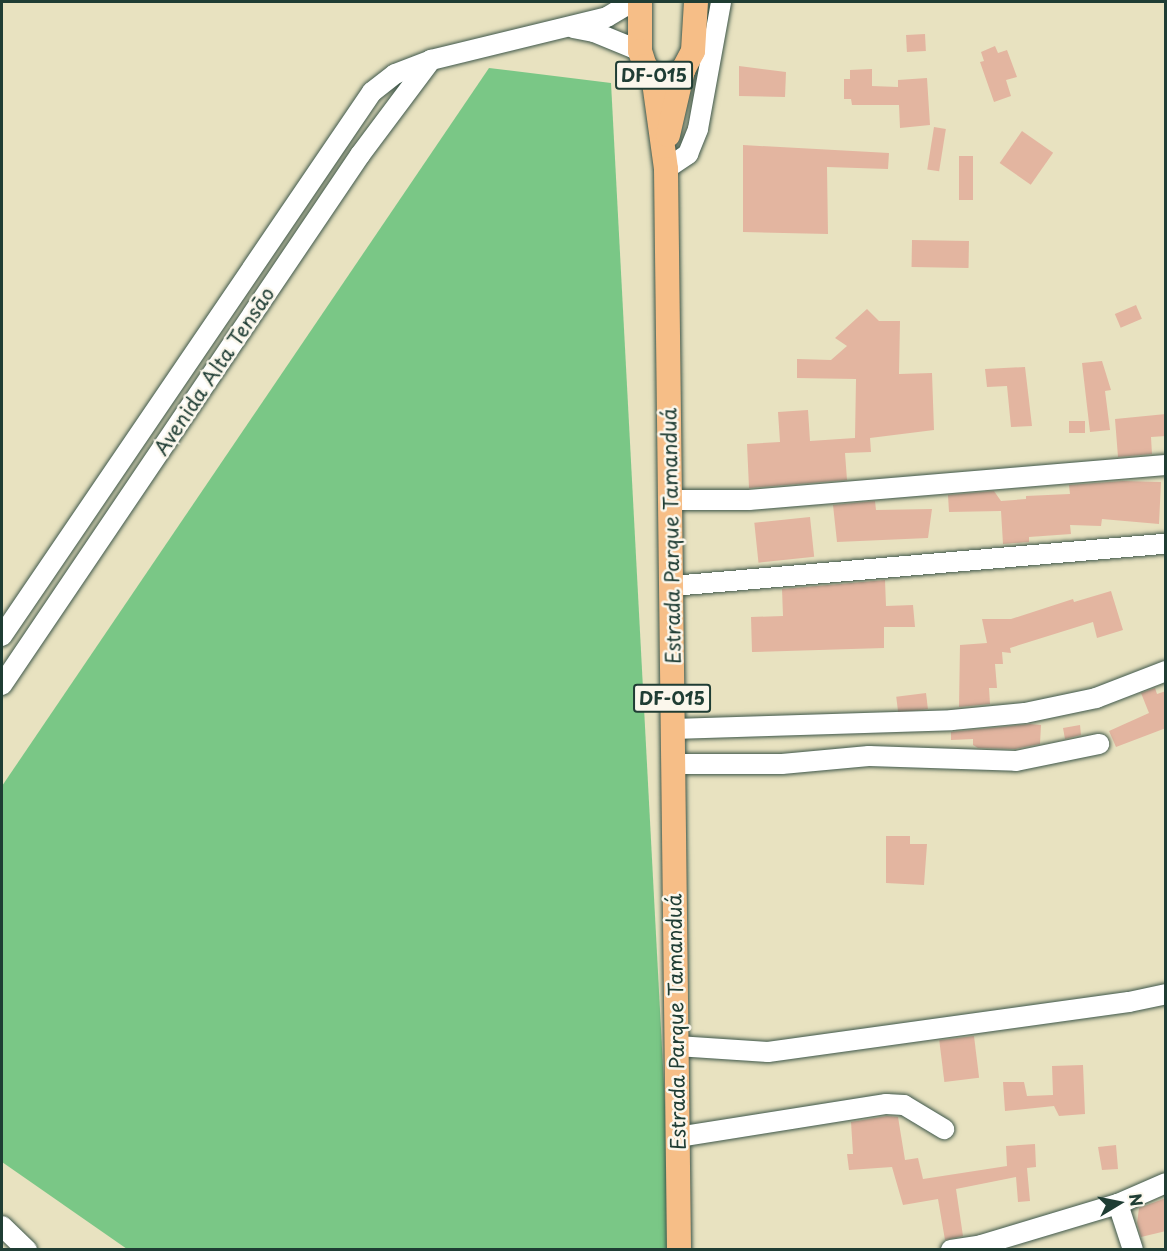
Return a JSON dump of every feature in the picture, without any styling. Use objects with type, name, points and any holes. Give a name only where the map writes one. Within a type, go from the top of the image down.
[{"type":"main road","name":"DF-015","points":[[640,2],[640,51],[653,75],[668,77],[683,70],[693,51],[696,2]]},
{"type":"main road","name":"Estrada Parque Tamanduá","points":[[666,158],[683,70]]},
{"type":"main road","name":"Estrada Parque Tamanduá","points":[[653,75],[666,158],[679,1250]]},
{"type":"street","name":"Avenida Alta Tensāo","points":[[2,636],[372,92],[394,74],[431,60],[607,17],[632,2]]},
{"type":"street","points":[[666,158],[688,154],[698,129],[721,2]]},
{"type":"street","name":"Avenida Alta Tensāo","points":[[570,27],[594,32],[640,51]]},
{"type":"street","name":"Avenida Alta Tensāo","points":[[2,685],[360,155],[431,60]]},
{"type":"street","points":[[670,500],[749,500],[1166,465]]},
{"type":"street","points":[[672,586],[1166,544]]},
{"type":"street","points":[[673,729],[952,720],[1025,713],[1096,698],[1166,671]]},
{"type":"street","points":[[673,764],[782,764],[868,756],[1016,760],[1099,744]]},
{"type":"street","points":[[677,1046],[768,1052],[1129,1002],[1166,994]]},
{"type":"street","points":[[678,1137],[886,1104],[904,1105],[944,1130]]},
{"type":"street","points":[[951,1250],[981,1245],[1118,1204],[1166,1183]]},
{"type":"street","points":[[1118,1204],[1133,1250]]},
{"type":"street","points":[[2,1226],[27,1250]]},
{"type":"green space","points":[[489,68],[611,83],[665,1105],[667,1249],[127,1249],[2,1162],[2,786]]},
{"type":"building","points":[[925,34],[926,51],[907,52],[906,35]]},
{"type":"building","points":[[995,46],[998,53],[1007,50],[1017,77],[1006,80],[1011,96],[994,102],[980,62],[984,61],[981,52]]},
{"type":"building","points":[[739,66],[786,72],[785,97],[739,96]]},
{"type":"building","points":[[872,69],[872,86],[898,87],[898,80],[927,78],[930,125],[900,128],[899,105],[852,105],[851,99],[844,99],[844,79],[850,79],[850,70]]},
{"type":"building","points":[[934,127],[946,129],[939,171],[927,169]]},
{"type":"building","points":[[1022,131],[1053,153],[1031,185],[1000,163]]},
{"type":"building","points":[[743,145],[889,153],[888,169],[827,167],[828,234],[743,232]]},
{"type":"building","points":[[959,156],[973,156],[973,200],[959,200]]},
{"type":"building","points":[[912,240],[969,241],[969,268],[912,267]]},
{"type":"building","points":[[1136,305],[1142,319],[1121,328],[1115,314]]},
{"type":"building","points":[[867,309],[879,321],[900,321],[899,374],[932,373],[934,430],[870,438],[871,452],[845,453],[847,480],[749,488],[747,444],[780,442],[778,412],[808,410],[810,441],[855,438],[856,379],[797,378],[797,359],[831,360],[847,346],[835,338]]},
{"type":"building","points":[[1102,361],[1111,390],[1105,391],[1110,430],[1090,432],[1082,363]]},
{"type":"building","points":[[1025,367],[1032,426],[1011,427],[1007,386],[987,387],[985,369]]},
{"type":"building","points":[[1166,414],[1166,436],[1151,437],[1152,454],[1118,457],[1115,419]]},
{"type":"building","points":[[1069,421],[1085,421],[1085,433],[1069,433]]},
{"type":"building","points":[[1123,481],[1161,482],[1159,524],[1102,519],[1101,526],[1070,525],[1071,534],[1029,537],[1029,542],[1003,544],[1001,511],[949,512],[948,495],[994,491],[1001,501],[1026,499],[1026,496],[1070,494],[1069,485]]},
{"type":"building","points":[[875,501],[876,510],[932,509],[928,538],[837,542],[833,505]]},
{"type":"building","points":[[810,517],[814,557],[758,563],[754,523]]},
{"type":"building","points":[[885,580],[886,606],[913,605],[915,627],[884,627],[884,648],[752,652],[751,617],[783,616],[782,589]]},
{"type":"building","points":[[1111,591],[1123,630],[1097,638],[1093,622],[1010,648],[1011,653],[1002,652],[1003,664],[995,664],[997,688],[989,688],[990,704],[959,707],[960,645],[987,643],[982,619],[1011,619],[1073,599],[1074,602]]},
{"type":"building","points":[[1155,688],[1157,694],[1166,691],[1166,728],[1116,747],[1109,731],[1149,713],[1141,693]]},
{"type":"building","points":[[926,693],[928,709],[898,713],[896,697]]},
{"type":"building","points":[[1030,724],[1041,725],[1040,744],[1015,749],[978,748],[973,745],[973,739],[951,740],[951,732]]},
{"type":"building","points":[[1080,725],[1081,735],[1065,739],[1063,728]]},
{"type":"building","points":[[886,836],[910,836],[910,844],[927,844],[924,885],[886,883]]},
{"type":"building","points":[[974,1036],[979,1078],[944,1082],[939,1040]]},
{"type":"building","points":[[1083,1065],[1085,1114],[1059,1116],[1054,1106],[1005,1111],[1003,1082],[1024,1082],[1027,1096],[1053,1095],[1052,1066]]},
{"type":"building","points":[[887,1116],[898,1117],[905,1160],[918,1158],[923,1179],[1007,1166],[1006,1146],[1035,1144],[1036,1167],[1027,1168],[1030,1201],[1018,1202],[1016,1177],[956,1189],[963,1236],[945,1240],[938,1199],[903,1205],[892,1167],[849,1170],[847,1154],[853,1154],[851,1122]]},
{"type":"building","points":[[1116,1145],[1118,1169],[1102,1170],[1098,1147]]},
{"type":"building","points":[[1166,1198],[1166,1231],[1141,1237],[1137,1223],[1139,1208]]}]
